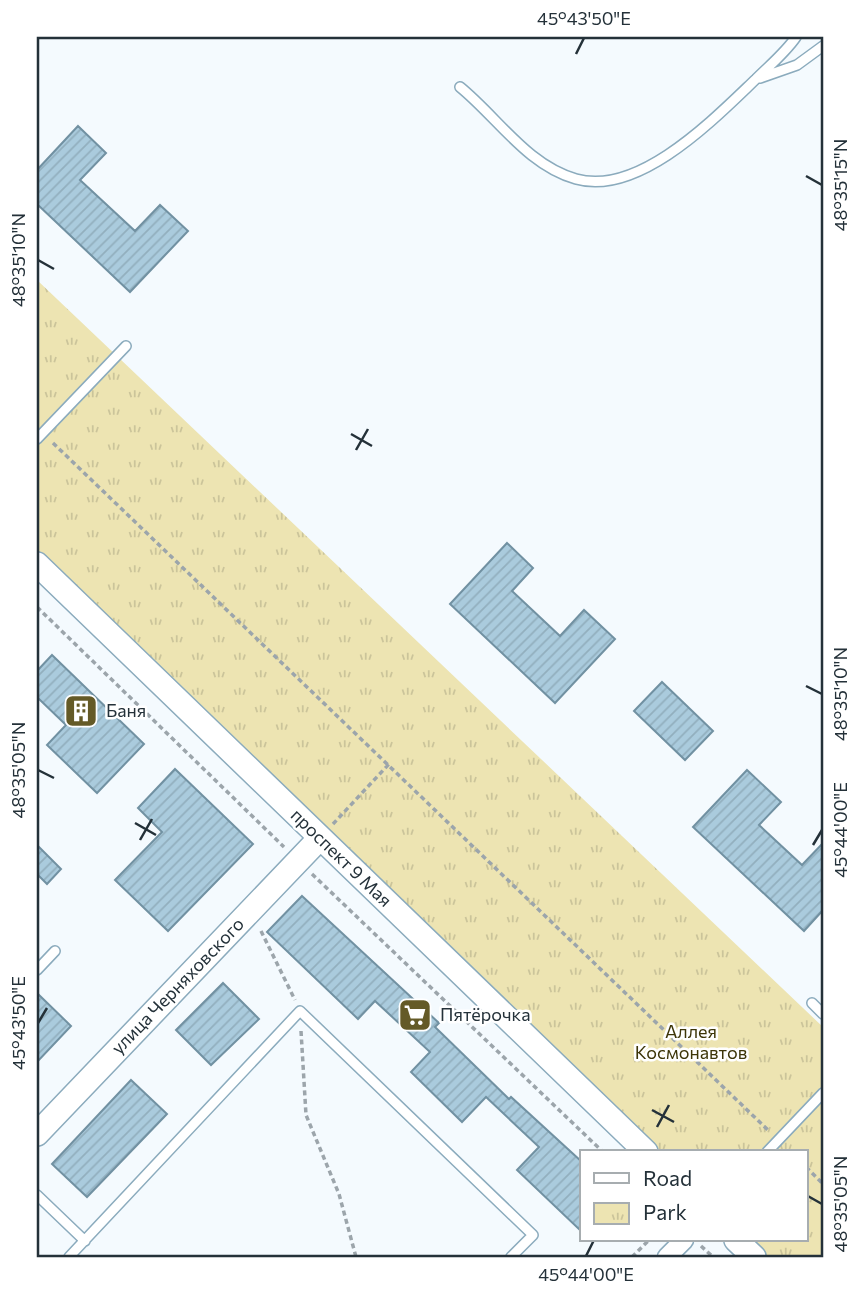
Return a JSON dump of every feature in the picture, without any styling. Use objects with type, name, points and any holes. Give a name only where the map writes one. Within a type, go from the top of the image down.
[{"type":"street","name":"проспект 9 Мая","points":[[37,564],[644,1150]]},
{"type":"street","name":"улица Черняховского","points":[[37,1134],[320,838]]},
{"type":"street","points":[[667,1257],[682,1242]]},
{"type":"street","points":[[738,1242],[754,1257]]},
{"type":"lane","points":[[460,88],[535,159],[575,178],[596,181],[620,178],[666,155],[713,120],[796,37]]},
{"type":"lane","points":[[755,79],[797,65],[823,47]]},
{"type":"lane","points":[[40,436],[126,346]]},
{"type":"lane","points":[[37,971],[55,951]]},
{"type":"lane","points":[[812,1003],[823,1014]]},
{"type":"lane","points":[[69,1257],[300,1011],[533,1235],[511,1257]]},
{"type":"lane","points":[[769,1150],[823,1093]]},
{"type":"lane","points":[[37,1195],[85,1241]]},
{"type":"path","points":[[40,436],[389,764],[778,1140]]},
{"type":"path","points":[[37,607],[601,1150]]},
{"type":"path","points":[[320,838],[389,764]]},
{"type":"path","points":[[251,911],[300,1011],[306,1115],[339,1194],[356,1257]]},
{"type":"path","points":[[808,1169],[823,1184]]},
{"type":"path","points":[[632,1257],[647,1242]]},
{"type":"path","points":[[697,1242],[713,1257]]},
{"type":"green space","name":"Аллея Космонавтов","points":[[37,280],[823,1027],[823,1257],[766,1257],[750,1242],[808,1242],[808,1150],[656,1150],[37,552]]},
{"type":"building","points":[[78,126],[106,153],[80,180],[135,231],[160,205],[188,231],[130,292],[37,204],[37,170]]},
{"type":"building","points":[[507,543],[533,568],[512,591],[560,636],[584,610],[615,639],[555,703],[450,604]]},
{"type":"building","name":"Баня","points":[[52,655],[144,744],[97,793],[47,745],[66,725],[37,697],[37,671]]},
{"type":"building","points":[[662,682],[713,731],[685,760],[634,711]]},
{"type":"building","points":[[175,769],[253,844],[168,931],[115,880],[162,832],[138,808]]},
{"type":"building","points":[[747,770],[781,802],[759,825],[802,865],[823,843],[823,910],[804,931],[693,827]]},
{"type":"building","points":[[37,845],[61,869],[47,884],[37,874]]},
{"type":"building","points":[[302,896],[439,1023],[435,1027],[509,1099],[511,1097],[580,1160],[580,1230],[517,1170],[539,1147],[486,1097],[462,1122],[411,1072],[430,1052],[375,1001],[358,1019],[267,932]]},
{"type":"building","points":[[223,983],[259,1019],[211,1065],[176,1030]]},
{"type":"building","points":[[37,993],[71,1026],[37,1062]]},
{"type":"building","points":[[131,1080],[167,1114],[87,1197],[52,1164]]},
{"type":"place","name":"Баня","points":[[81,711]]},
{"type":"place","name":"Пятёрочка","points":[[415,1015]]}]
